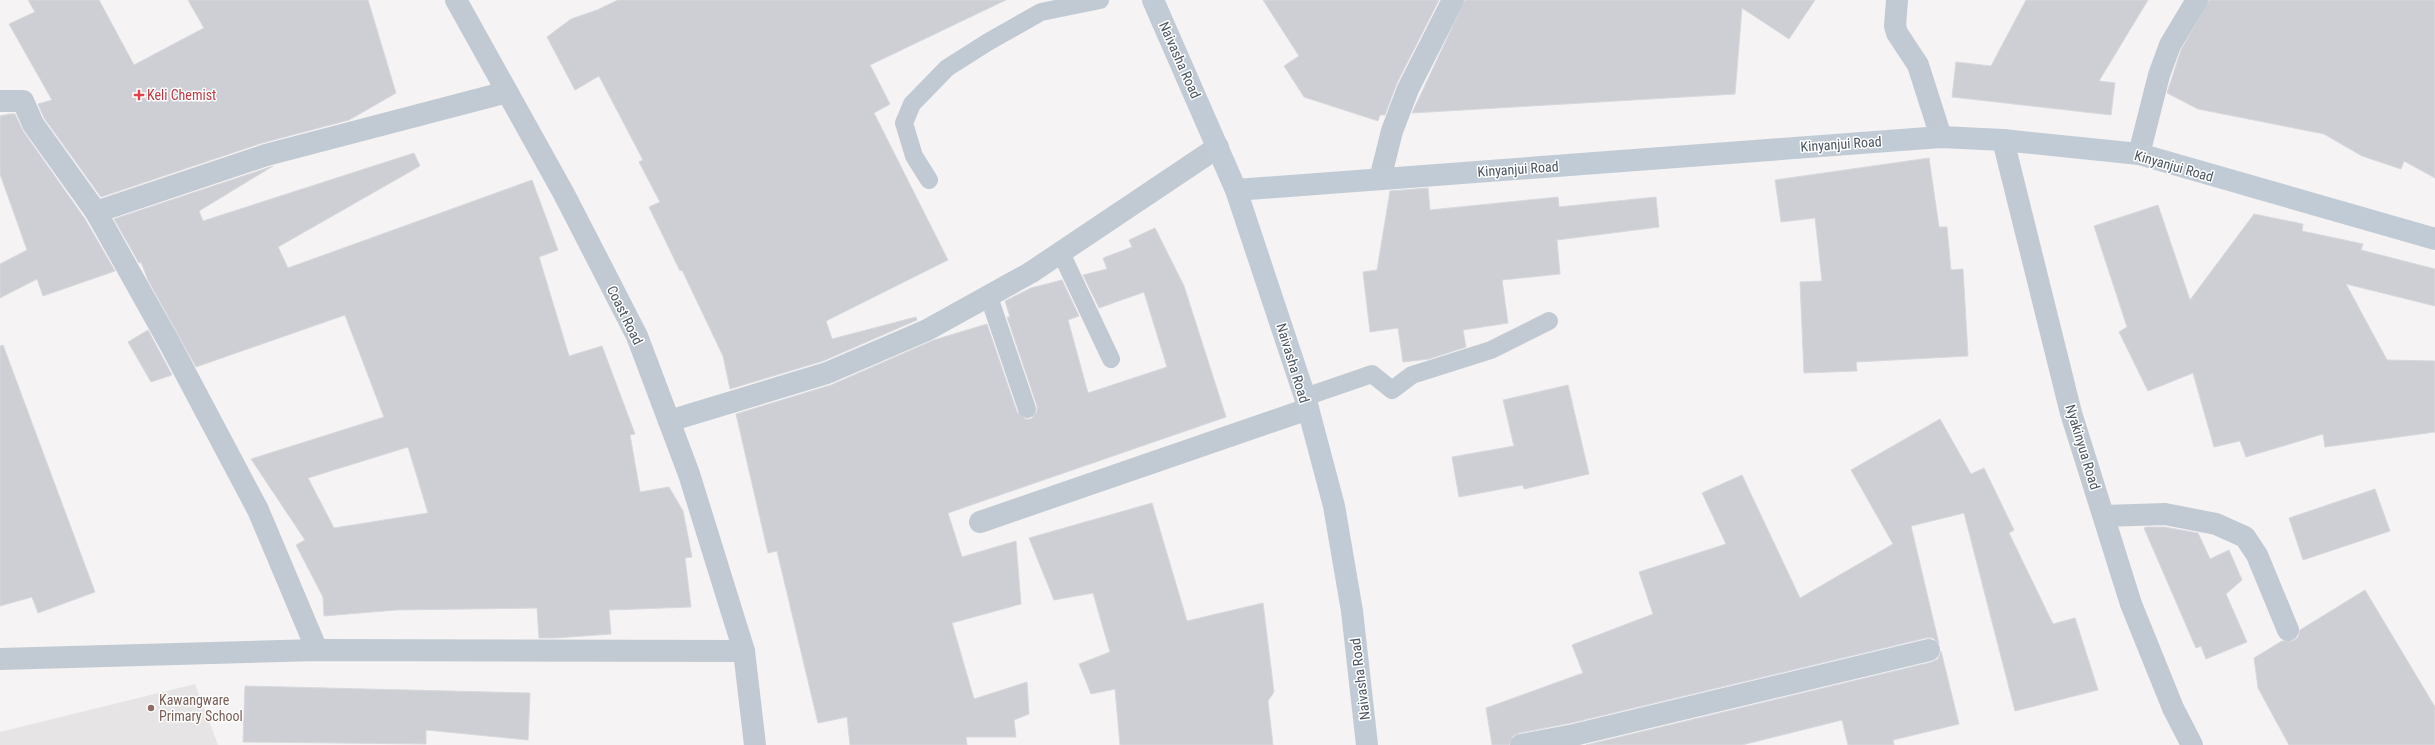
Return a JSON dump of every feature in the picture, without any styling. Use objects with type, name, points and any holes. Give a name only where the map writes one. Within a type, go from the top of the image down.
[{"type":"main road","name":"Naivasha Road","points":[[1153,0],[1236,190],[1306,403],[1334,506],[1352,611],[1367,745]]},
{"type":"main road","name":"Kinyanjui Road","points":[[1236,190],[1941,137],[2003,140],[2139,154],[2435,240]]},
{"type":"street","name":"Coast Road","points":[[456,0],[564,194],[637,336],[689,474],[744,652],[755,745]]},
{"type":"street","points":[[1380,179],[1392,131],[1408,89],[1453,0]]},
{"type":"street","points":[[1897,0],[1895,26],[1897,34],[1918,65],[1941,137]]},
{"type":"street","points":[[2139,154],[2164,60],[2170,45],[2197,0]]},
{"type":"street","points":[[96,212],[266,155],[507,92]]},
{"type":"street","points":[[0,101],[23,101],[33,124],[96,212],[170,344],[258,510],[317,650]]},
{"type":"street","name":"Nyakinyua Road","points":[[2003,140],[2071,413],[2131,604],[2173,708],[2192,745]]},
{"type":"street","points":[[669,421],[827,373],[927,330],[989,297],[1061,253],[1218,147]]},
{"type":"street","points":[[980,522],[1306,403]]},
{"type":"street","points":[[2104,516],[2165,514],[2216,524],[2245,537],[2257,555],[2288,630]]},
{"type":"street","points":[[0,659],[317,650],[744,652]]},
{"type":"street","points":[[1520,745],[1574,735],[1929,650]]},
{"type":"lane","points":[[929,180],[914,156],[904,123],[912,104],[947,68],[1041,12],[1100,0]]},
{"type":"lane","points":[[1061,253],[1111,359]]},
{"type":"lane","points":[[989,297],[1027,409]]},
{"type":"lane","points":[[1306,403],[1372,374],[1392,390],[1412,375],[1491,350],[1549,321]]},
{"type":"shaded area","name":"Kawangware Primary School","points":[[195,684],[218,745],[0,745],[0,732]]},
{"type":"building","points":[[28,0],[99,0],[134,65],[204,28],[188,0],[368,0],[396,93],[349,120],[262,143],[101,197],[44,118],[38,104],[52,100],[9,24],[35,12]]},
{"type":"building","points":[[618,0],[1006,0],[870,65],[890,104],[874,113],[948,260],[826,321],[832,339],[916,317],[917,320],[823,361],[730,389],[723,356],[682,270],[680,271],[649,207],[660,202],[639,162],[643,160],[599,76],[575,90],[547,37],[571,19],[597,10]]},
{"type":"building","points":[[1263,0],[1439,0],[1397,83],[1385,115],[1380,115],[1378,121],[1304,97],[1284,66],[1299,56]]},
{"type":"building","points":[[1465,0],[1815,0],[1789,39],[1742,8],[1735,94],[1412,113]]},
{"type":"building","points":[[2026,0],[2148,0],[2099,81],[2115,83],[2111,115],[1952,97],[1956,62],[1991,66]]},
{"type":"building","points":[[2209,0],[2435,0],[2435,178],[2404,161],[2401,169],[2362,156],[2324,134],[2198,109],[2167,93],[2181,50]]},
{"type":"building","points":[[15,114],[23,131],[85,219],[115,271],[43,296],[37,279],[0,298],[0,264],[27,250],[0,174],[0,116]]},
{"type":"building","points":[[414,153],[420,166],[278,247],[288,268],[532,180],[558,250],[539,257],[569,356],[602,346],[635,434],[630,435],[640,492],[669,487],[683,511],[692,557],[685,558],[691,607],[609,610],[611,634],[555,638],[539,638],[537,608],[396,610],[324,616],[323,597],[296,545],[305,540],[251,459],[384,417],[345,315],[196,367],[148,280],[141,262],[139,263],[114,219],[273,166],[199,211],[203,221]],"holes":[[[408,447],[428,513],[334,528],[308,478]]]},
{"type":"building","points":[[1929,158],[1939,227],[1947,227],[1951,270],[1963,269],[1968,356],[1856,362],[1857,371],[1804,373],[1800,282],[1822,281],[1815,218],[1781,222],[1775,180]]},
{"type":"building","points":[[1428,188],[1430,210],[1558,197],[1559,207],[1656,197],[1659,227],[1557,240],[1560,274],[1502,280],[1508,323],[1463,330],[1466,347],[1429,359],[1403,362],[1398,328],[1370,332],[1363,272],[1377,270],[1390,191]]},
{"type":"building","points":[[2158,205],[2190,300],[2254,214],[2303,224],[2302,231],[2363,244],[2361,250],[2435,269],[2435,306],[2346,284],[2387,360],[2435,361],[2435,432],[2325,447],[2323,434],[2246,457],[2240,441],[2214,447],[2193,373],[2148,391],[2119,332],[2127,327],[2094,226]]},
{"type":"building","points":[[1155,228],[1184,286],[1226,417],[948,513],[962,557],[1016,541],[1021,604],[952,623],[974,699],[1027,682],[1029,714],[1014,720],[1016,737],[966,737],[967,745],[850,745],[847,717],[818,723],[777,551],[768,553],[736,414],[831,385],[934,340],[987,324],[1017,412],[1025,419],[1031,419],[1037,411],[1037,406],[1007,317],[1010,317],[1005,301],[1031,288],[1062,280],[1079,316],[1068,320],[1088,393],[1167,367],[1144,292],[1099,308],[1083,275],[1107,269],[1103,258],[1132,247],[1129,240]]},
{"type":"building","points":[[148,330],[172,375],[151,382],[128,342]]},
{"type":"building","points":[[3,345],[95,592],[38,613],[32,597],[0,606],[0,346]]},
{"type":"building","points":[[1568,385],[1589,474],[1524,489],[1523,485],[1459,497],[1452,457],[1514,446],[1503,400]]},
{"type":"building","points":[[1940,419],[1971,474],[1984,468],[2014,530],[2009,533],[2053,624],[2075,618],[2098,690],[2015,711],[1964,513],[1911,526],[1939,644],[1933,638],[1926,638],[1571,723],[1519,733],[1513,736],[1509,745],[1492,745],[1486,708],[1583,673],[1572,645],[1653,614],[1639,572],[1726,544],[1702,493],[1742,475],[1800,598],[1893,544],[1851,470]]},
{"type":"building","points":[[2375,489],[2390,531],[2303,560],[2289,518]]},
{"type":"building","points":[[1152,503],[1187,621],[1263,603],[1274,692],[1268,701],[1273,745],[1120,745],[1115,689],[1091,694],[1079,664],[1110,652],[1093,593],[1054,600],[1029,538]]},
{"type":"building","points":[[2164,527],[2198,533],[2210,559],[2229,550],[2242,580],[2226,594],[2247,642],[2206,659],[2201,646],[2196,648],[2144,528]]},
{"type":"building","points":[[2365,590],[2435,707],[2435,745],[2289,745],[2258,688],[2254,658],[2282,641],[2293,641],[2298,637],[2300,630]]},
{"type":"building","points":[[1941,651],[1959,724],[1893,740],[1894,745],[1848,745],[1842,720],[1742,745],[1586,745],[1932,662],[1938,659]]},
{"type":"building","points":[[245,686],[530,693],[528,740],[426,730],[426,744],[243,742]]},
{"type":"place","name":"Keli Chemist","points":[[139,95]]},
{"type":"place","name":"Kawangware Primary School","points":[[151,708]]}]
